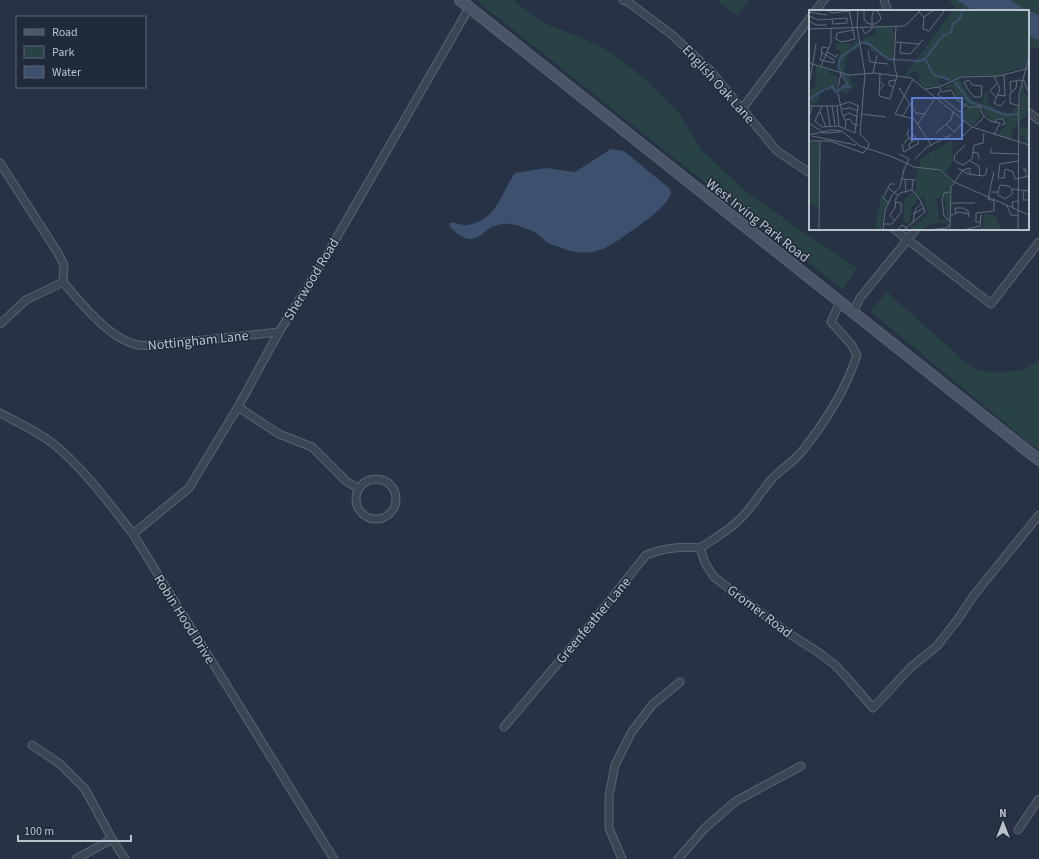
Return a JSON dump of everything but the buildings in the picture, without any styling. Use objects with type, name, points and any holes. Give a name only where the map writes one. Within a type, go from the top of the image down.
[{"type":"main road","name":"West Irving Park Road","points":[[460,0],[1039,460]]},
{"type":"street","name":"English Oak Lane","points":[[623,0],[628,2],[671,34],[710,70],[777,151],[809,172]]},
{"type":"street","points":[[816,10],[824,0]]},
{"type":"street","points":[[884,0],[888,10]]},
{"type":"street","name":"Sherwood Road","points":[[133,534],[189,488],[238,407],[279,332],[318,270],[469,8]]},
{"type":"street","points":[[742,109],[809,19]]},
{"type":"street","points":[[1029,113],[1039,120]]},
{"type":"street","points":[[0,163],[58,253],[64,265],[63,282],[26,300],[0,324]]},
{"type":"street","points":[[895,230],[992,304],[1039,242]]},
{"type":"street","points":[[852,312],[860,298],[915,230]]},
{"type":"street","name":"Nottingham Lane","points":[[63,282],[89,312],[101,323],[120,337],[139,345],[157,345],[279,332]]},
{"type":"street","points":[[700,548],[728,530],[743,517],[764,487],[802,451],[836,402],[852,370],[857,355],[851,344],[831,322],[840,302]]},
{"type":"street","points":[[238,407],[279,434],[312,447],[346,481],[359,489]]},
{"type":"street","name":"Robin Hood Drive","points":[[0,413],[51,442],[105,498],[133,534],[334,859]]},
{"type":"street","points":[[376,479],[382,480],[392,487],[396,493],[396,507],[386,518],[379,520],[366,517],[360,512],[357,506],[356,501],[359,489],[368,481],[376,479]]},
{"type":"street","name":"Gromer Road","points":[[700,548],[705,563],[714,577],[788,633],[835,665],[850,680],[872,708],[911,667],[937,646],[958,620],[974,595],[1039,515]]},
{"type":"street","name":"Greenfeather Lane","points":[[504,727],[646,556],[658,551],[677,547],[700,548]]},
{"type":"street","points":[[622,859],[609,828],[609,796],[616,765],[632,733],[652,705],[680,682]]},
{"type":"street","points":[[32,745],[60,764],[85,789],[112,839],[125,859]]},
{"type":"street","points":[[678,859],[705,828],[736,801],[801,766]]},
{"type":"street","points":[[1018,830],[1039,799]]},
{"type":"street","points":[[76,859],[112,839]]},
{"type":"green space","points":[[476,0],[513,0],[541,22],[575,35],[607,50],[644,78],[678,112],[702,150],[744,190],[857,268],[843,289],[752,220]]},
{"type":"green space","points":[[717,0],[749,0],[737,15]]},
{"type":"green space","points":[[949,0],[1039,0],[1039,49],[1029,45],[1029,10],[959,10]]},
{"type":"green space","points":[[887,292],[964,361],[978,370],[1001,373],[1024,369],[1039,360],[1039,451],[870,311]]},
{"type":"water","points":[[957,0],[1010,0],[1028,10],[972,10]]},
{"type":"water","points":[[1029,11],[1039,15],[1039,40],[1029,35]]},
{"type":"water","points":[[611,149],[624,151],[669,188],[671,193],[666,203],[652,216],[611,245],[593,252],[574,252],[548,243],[536,233],[520,226],[510,224],[500,225],[491,228],[474,239],[468,239],[459,235],[449,226],[450,223],[468,225],[478,222],[486,217],[497,205],[515,173],[546,168],[575,172]]}]
